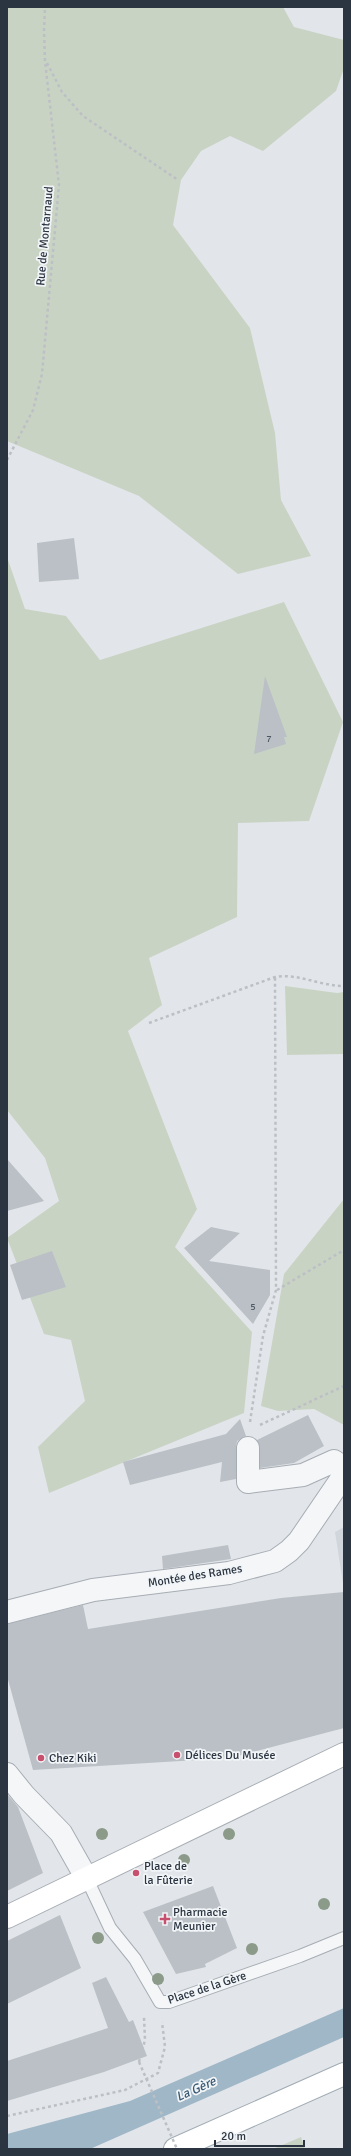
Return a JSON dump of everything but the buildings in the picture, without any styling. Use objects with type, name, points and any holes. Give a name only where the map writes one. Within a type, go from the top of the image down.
[{"type":"main road","points":[[7,1917],[287,1783],[344,1754]]},
{"type":"main road","points":[[176,2149],[344,2074]]},
{"type":"street","points":[[248,1439],[248,1482],[303,1475],[334,1461],[344,1468]]},
{"type":"street","name":"Montée des Rames","points":[[7,1612],[93,1590],[229,1573],[275,1561],[289,1551],[299,1541],[344,1475]]},
{"type":"street","points":[[7,1774],[24,1795],[60,1833],[87,1879]]},
{"type":"lane","name":"Place de la Gère","points":[[87,1879],[110,1928],[135,1959],[160,2002],[169,2002],[300,1956],[344,1938]]},
{"type":"path","name":"Rue de Montarnaud","points":[[7,460],[33,410],[43,366],[59,185],[45,61],[45,7]]},
{"type":"path","points":[[45,61],[62,92],[82,116],[178,180]]},
{"type":"path","points":[[149,1023],[275,977],[289,975],[328,986],[344,986]]},
{"type":"path","points":[[248,1439],[263,1336],[276,1290],[275,977]]},
{"type":"path","points":[[276,1290],[344,1250]]},
{"type":"path","points":[[248,1439],[344,1386]]},
{"type":"path","points":[[7,2116],[125,2090],[158,2073],[165,2047],[160,2002]]},
{"type":"path","points":[[139,2062],[176,2149]]},
{"type":"shaded area","points":[[344,1527],[344,1590],[335,1532]]},
{"type":"green space","points":[[7,7],[283,7],[294,27],[344,40],[344,68],[336,91],[263,151],[230,136],[201,151],[181,180],[173,225],[250,328],[275,433],[281,500],[311,556],[238,574],[139,496],[7,441]]},
{"type":"green space","points":[[7,557],[25,609],[66,616],[100,660],[284,602],[343,722],[309,821],[238,823],[237,917],[149,958],[162,1005],[128,1031],[197,1209],[175,1247],[252,1332],[244,1413],[49,1493],[38,1447],[85,1401],[71,1340],[44,1334],[7,1238],[59,1201],[45,1158],[7,1110]]},
{"type":"green space","points":[[285,986],[337,993],[344,992],[344,1054],[287,1055]]},
{"type":"green space","points":[[344,1199],[344,1425],[314,1409],[278,1411],[261,1406],[284,1274]]},
{"type":"green space","points":[[301,2137],[305,2149],[273,2149]]},
{"type":"water","name":"La Gère","points":[[344,2008],[344,2037],[90,2149],[7,2149],[7,2134],[130,2101]]},
{"type":"place","name":"Délices Du Musée","points":[[177,1755]]},
{"type":"place","name":"Chez Kiki","points":[[41,1758]]},
{"type":"place","name":"Place de la Fûterie","points":[[136,1873]]},
{"type":"place","name":"Pharmacie Meunier","points":[[165,1919]]}]
